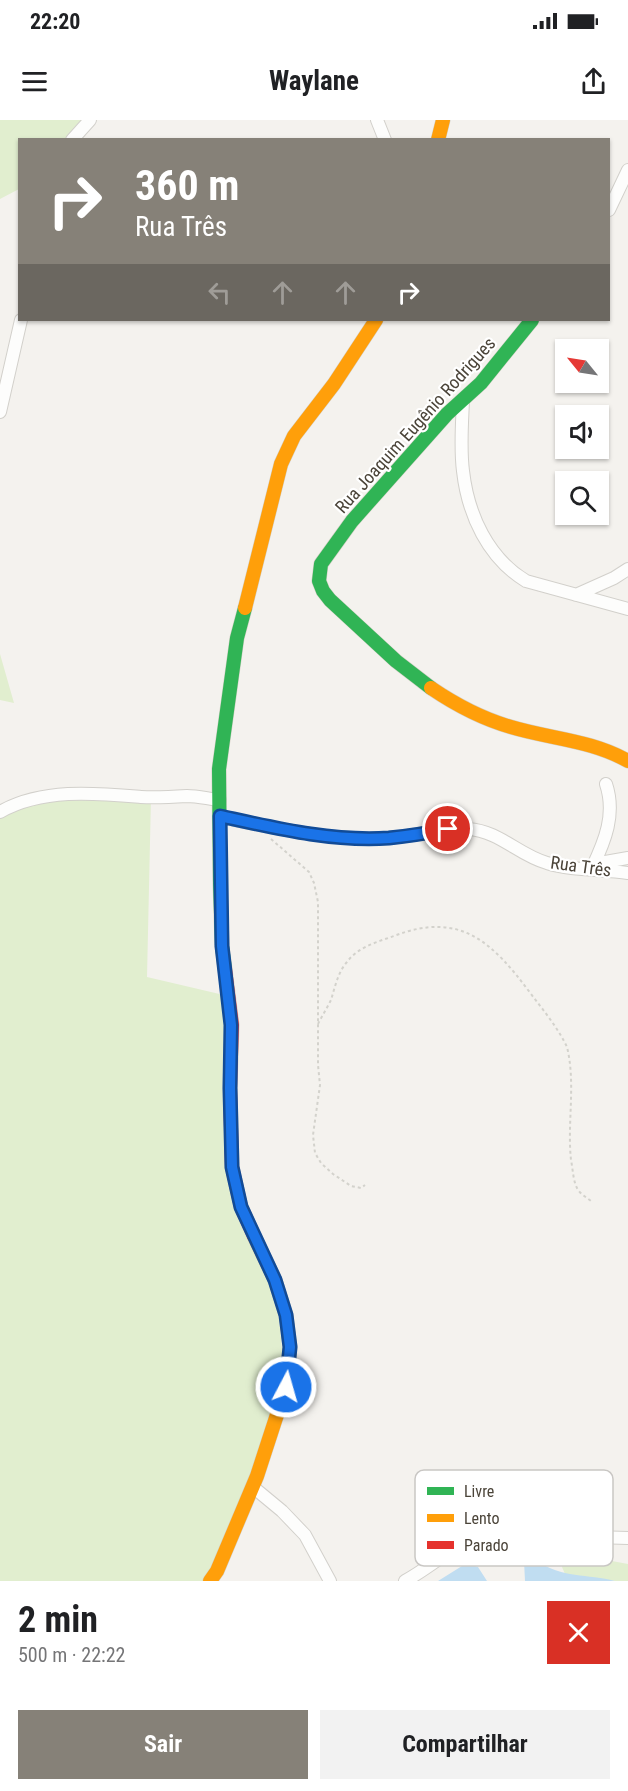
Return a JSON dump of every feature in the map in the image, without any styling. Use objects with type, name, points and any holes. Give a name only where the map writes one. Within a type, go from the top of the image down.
[{"type":"street","points":[[74,138],[90,120]]},
{"type":"street","points":[[377,120],[384,138]]},
{"type":"street","points":[[438,138],[443,120]]},
{"type":"street","points":[[610,208],[628,170]]},
{"type":"street","points":[[0,412],[21,321]]},
{"type":"street","points":[[210,1581],[253,1487],[286,1387],[290,1347],[286,1315],[278,1288],[241,1207],[232,1167],[231,1025],[222,946],[219,769],[237,638],[281,464],[294,436],[334,384],[375,321]]},
{"type":"street","name":"Rua Joaquim Eugênio Rodrigues","points":[[531,321],[481,383],[417,446],[352,521],[321,564],[319,582],[324,592],[380,646],[438,693],[482,716],[510,727],[598,745],[614,751],[628,761]]},
{"type":"street","points":[[463,401],[462,469],[465,489],[485,540],[507,567],[526,581],[628,609]]},
{"type":"street","points":[[576,594],[614,578],[628,569]]},
{"type":"street","points":[[592,866],[606,835],[611,810],[606,784]]},
{"type":"street","points":[[0,812],[22,802],[68,794],[190,796],[220,800]]},
{"type":"street","name":"Rua Três","points":[[220,816],[300,833],[345,837],[387,838],[448,829],[469,829],[508,841],[548,864],[592,866],[628,873]]},
{"type":"street","points":[[592,866],[628,858]]},
{"type":"street","points":[[253,1487],[282,1511],[305,1535],[330,1581]]},
{"type":"street","points":[[613,1538],[628,1538]]},
{"type":"street","points":[[405,1581],[431,1566]]},
{"type":"path","points":[[270,838],[309,872],[318,902],[320,1085],[313,1135],[315,1153],[321,1163],[351,1186],[361,1188],[365,1185]]},
{"type":"path","points":[[318,1024],[327,1010],[345,963],[364,948],[407,931],[427,926],[460,929],[480,940],[512,968],[567,1047],[573,1178],[578,1191],[591,1201]]},
{"type":"green space","points":[[0,120],[88,120],[73,138],[18,138],[18,190],[0,199]]},
{"type":"green space","points":[[0,654],[14,703],[0,700]]},
{"type":"green space","points":[[151,797],[147,977],[228,996],[232,1167],[275,1280],[286,1387],[210,1581],[0,1581],[0,814],[28,801]]},
{"type":"green space","points":[[613,1561],[628,1564],[628,1581],[565,1574],[562,1567],[613,1566]]},
{"type":"water","points":[[462,1566],[475,1566],[487,1581],[438,1581]]},
{"type":"water","points":[[524,1566],[547,1566],[565,1573],[615,1581],[525,1581]]},
{"type":"traffic: fast","points":[[431,688],[396,661],[330,600],[319,581],[321,564],[352,521],[447,414],[481,383],[531,321]]},
{"type":"traffic: fast","points":[[225,969],[220,883],[219,769],[237,638],[245,608]]},
{"type":"traffic: slow","points":[[438,138],[443,120]]},
{"type":"traffic: slow","points":[[245,608],[281,464],[294,436],[334,384],[375,321]]},
{"type":"traffic: slow","points":[[431,688],[460,706],[490,720],[526,731],[585,744],[628,761]]},
{"type":"traffic: slow","points":[[210,1581],[217,1571],[257,1476],[286,1387],[290,1347],[286,1315],[275,1280],[254,1236]]},
{"type":"traffic: jam","points":[[225,969],[232,1025],[230,1088],[232,1167],[241,1207],[254,1236]]},
{"type":"route","points":[[286,1387],[290,1347],[286,1315],[275,1280],[241,1207],[232,1167],[231,1025],[222,946],[220,816],[300,833],[345,837],[387,838],[448,829]]}]
